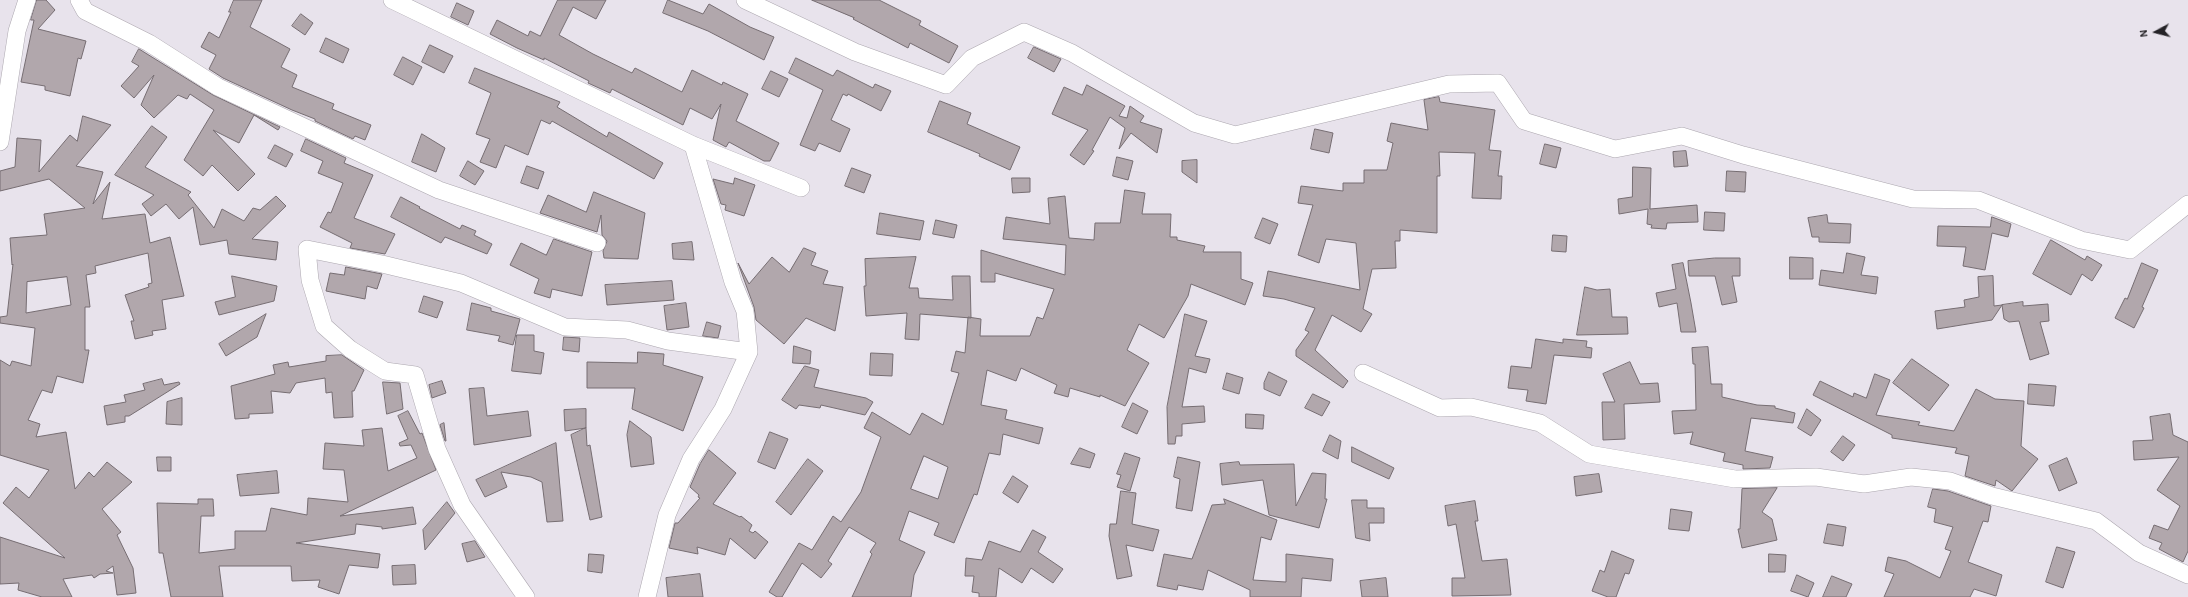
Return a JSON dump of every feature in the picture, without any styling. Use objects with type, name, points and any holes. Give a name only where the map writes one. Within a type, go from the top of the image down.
[{"type":"street","points":[[0,142],[17,31],[27,0]]},
{"type":"street","points":[[79,0],[85,11],[149,43],[225,90],[439,190],[597,243]]},
{"type":"street","points":[[392,0],[693,145],[801,188]]},
{"type":"street","points":[[744,0],[856,52],[946,85],[972,58],[1024,32],[1072,54],[1194,123],[1235,135],[1449,84],[1498,83],[1524,121],[1615,149],[1682,136],[1743,155],[1913,199],[1978,200],[2081,240],[2130,250],[2188,204]]},
{"type":"street","points":[[647,597],[667,515],[691,459],[723,409],[749,352],[745,311],[733,282],[693,145]]},
{"type":"street","points":[[526,597],[462,505],[437,449],[415,375],[385,371],[350,349],[324,326],[310,280],[307,249],[382,264],[461,283],[565,327],[627,330],[668,341],[749,352]]},
{"type":"street","points":[[1363,373],[1440,408],[1471,407],[1540,423],[1589,454],[1736,479],[1816,477],[1864,484],[1911,477],[1950,481],[1992,496],[2096,521],[2139,553],[2188,575]]},
{"type":"building","points":[[37,0],[46,0],[55,10],[38,29],[86,41],[81,59],[78,58],[70,96],[45,90],[45,86],[21,82],[34,20],[31,20]]},
{"type":"building","points":[[234,0],[262,0],[250,27],[290,49],[281,67],[297,75],[292,87],[334,104],[332,109],[371,125],[365,140],[355,136],[353,139],[315,121],[315,119],[223,78],[209,69],[216,55],[201,47],[209,32],[219,38],[231,12],[229,12]]},
{"type":"building","points":[[558,0],[606,0],[596,19],[573,7],[559,35],[593,54],[632,73],[635,68],[682,92],[692,70],[722,85],[723,82],[748,94],[736,121],[779,143],[770,161],[764,161],[729,142],[726,147],[713,140],[721,104],[712,119],[690,108],[683,125],[612,89],[610,93],[588,83],[589,81],[544,58],[544,60],[490,34],[497,20],[528,36],[530,31],[540,36]]},
{"type":"building","points":[[668,0],[703,14],[709,4],[750,27],[774,37],[764,60],[708,31],[663,13]]},
{"type":"building","points":[[812,0],[879,0],[921,21],[919,25],[958,46],[949,63],[910,43],[908,48],[853,19],[854,18]]},
{"type":"building","points":[[457,3],[474,11],[468,25],[451,17]]},
{"type":"building","points":[[301,14],[313,23],[305,35],[292,26]]},
{"type":"building","points":[[326,38],[349,49],[343,63],[320,52]]},
{"type":"building","points":[[430,45],[453,56],[444,73],[422,62]]},
{"type":"building","points":[[1034,47],[1061,59],[1054,72],[1028,58]]},
{"type":"building","points":[[139,49],[213,95],[280,127],[278,130],[254,115],[239,143],[213,130],[255,174],[238,191],[212,165],[203,176],[184,160],[214,110],[190,94],[187,99],[178,95],[154,118],[141,105],[154,75],[134,98],[121,86],[139,66],[132,62]]},
{"type":"building","points":[[403,57],[422,67],[413,85],[394,75]]},
{"type":"building","points":[[796,58],[833,76],[837,70],[873,88],[875,84],[891,91],[881,111],[848,94],[847,96],[843,94],[831,120],[850,129],[840,152],[819,143],[815,151],[800,145],[823,90],[789,73]]},
{"type":"building","points":[[475,68],[560,102],[557,107],[607,137],[609,132],[663,163],[654,179],[552,121],[550,124],[541,120],[528,155],[505,145],[496,168],[480,162],[490,139],[476,134],[491,93],[469,83]]},
{"type":"building","points":[[771,71],[788,79],[779,97],[762,89]]},
{"type":"building","points":[[1087,85],[1125,106],[1119,116],[1127,118],[1130,106],[1144,116],[1140,122],[1162,129],[1157,153],[1131,133],[1119,149],[1125,128],[1110,117],[1092,150],[1094,151],[1084,165],[1070,155],[1088,130],[1052,114],[1064,87],[1082,95]]},
{"type":"building","points":[[1439,97],[1440,102],[1495,110],[1489,150],[1501,151],[1498,176],[1502,176],[1501,199],[1472,198],[1475,153],[1439,152],[1440,176],[1437,176],[1437,233],[1400,230],[1400,241],[1395,241],[1396,268],[1372,269],[1363,309],[1372,314],[1361,332],[1332,315],[1315,350],[1348,381],[1343,388],[1296,356],[1296,350],[1309,332],[1305,330],[1315,308],[1284,299],[1263,296],[1268,271],[1360,290],[1356,243],[1326,239],[1319,263],[1298,255],[1313,205],[1298,203],[1301,186],[1343,191],[1343,183],[1364,183],[1364,170],[1387,170],[1393,143],[1387,141],[1391,123],[1428,130],[1424,100]]},
{"type":"building","points":[[940,101],[971,113],[967,124],[1020,147],[1010,170],[979,156],[980,154],[928,132]]},
{"type":"building","points":[[83,116],[111,125],[76,166],[103,172],[93,204],[110,182],[102,219],[145,214],[150,243],[170,237],[184,296],[162,300],[166,329],[152,331],[153,335],[135,339],[131,321],[134,321],[125,295],[149,287],[148,284],[152,283],[148,253],[95,266],[96,273],[86,275],[90,307],[85,307],[85,350],[89,350],[83,383],[57,376],[52,393],[42,390],[28,420],[40,424],[36,437],[66,432],[75,489],[89,472],[94,477],[107,462],[132,482],[102,509],[121,532],[117,535],[133,568],[136,593],[117,595],[113,566],[106,571],[113,573],[100,574],[94,578],[92,575],[63,579],[72,597],[42,597],[18,590],[19,583],[0,584],[0,537],[65,558],[3,503],[16,487],[29,498],[49,470],[0,455],[0,360],[10,366],[12,361],[31,366],[35,328],[0,323],[0,317],[7,316],[13,264],[12,265],[10,238],[47,235],[44,214],[85,208],[49,179],[0,191],[0,171],[15,167],[17,138],[41,140],[39,172],[70,135],[77,141]],"holes":[[[67,277],[71,305],[26,313],[27,282]]]},
{"type":"building","points":[[152,126],[167,137],[145,167],[191,192],[188,195],[214,228],[222,209],[244,221],[253,208],[260,210],[276,196],[286,206],[252,239],[278,242],[276,260],[229,254],[227,240],[200,245],[193,207],[179,219],[166,204],[151,216],[142,204],[154,195],[115,175]]},
{"type":"building","points":[[1315,129],[1333,133],[1329,153],[1311,149]]},
{"type":"building","points":[[422,134],[445,148],[436,172],[412,162]]},
{"type":"building","points":[[306,139],[346,158],[344,163],[373,175],[354,218],[395,234],[385,254],[350,248],[352,243],[320,227],[328,212],[331,213],[343,183],[318,173],[323,161],[301,151]]},
{"type":"building","points":[[1545,144],[1561,148],[1556,168],[1540,164]]},
{"type":"building","points":[[275,145],[293,154],[286,167],[268,158]]},
{"type":"building","points":[[1686,151],[1688,166],[1674,167],[1673,152]]},
{"type":"building","points":[[1117,157],[1133,161],[1128,180],[1113,176]]},
{"type":"building","points":[[1197,160],[1197,183],[1182,172],[1182,161]]},
{"type":"building","points":[[468,161],[484,171],[475,185],[460,176]]},
{"type":"building","points":[[527,166],[544,172],[538,189],[521,183]]},
{"type":"building","points":[[1633,167],[1651,168],[1650,209],[1697,205],[1698,222],[1667,223],[1666,229],[1651,228],[1652,225],[1647,224],[1648,209],[1619,214],[1618,199],[1632,197]]},
{"type":"building","points":[[852,168],[871,175],[864,193],[845,186]]},
{"type":"building","points":[[1727,171],[1746,172],[1745,192],[1726,191]]},
{"type":"building","points":[[735,178],[755,185],[744,216],[725,210],[726,205],[721,204],[713,179],[733,184]]},
{"type":"building","points":[[1012,178],[1030,178],[1030,192],[1013,193]]},
{"type":"building","points":[[1125,190],[1145,193],[1142,214],[1171,214],[1170,237],[1177,237],[1177,240],[1205,246],[1203,252],[1241,252],[1241,279],[1253,283],[1245,305],[1191,284],[1188,296],[1164,338],[1139,324],[1127,350],[1149,363],[1125,406],[1100,395],[1100,397],[1070,388],[1068,397],[1054,393],[1057,385],[1021,368],[1016,381],[987,370],[981,405],[1007,410],[1005,419],[1043,428],[1039,444],[1003,434],[1000,455],[989,453],[977,495],[974,494],[954,543],[934,535],[939,523],[909,511],[899,540],[925,552],[914,575],[911,597],[852,597],[872,554],[870,552],[876,543],[849,527],[828,561],[832,564],[821,578],[802,563],[782,597],[777,597],[769,592],[799,543],[812,550],[833,516],[841,522],[861,492],[881,437],[864,428],[872,412],[910,435],[922,413],[943,425],[959,373],[951,371],[956,351],[965,353],[968,317],[981,319],[980,336],[1030,336],[1037,317],[1043,319],[1054,289],[995,273],[995,282],[981,282],[981,250],[1065,275],[1066,245],[1003,239],[1006,217],[1050,224],[1048,198],[1065,196],[1069,238],[1094,240],[1095,223],[1120,223]],"holes":[[[924,456],[948,467],[938,499],[911,489]]]},
{"type":"building","points":[[594,192],[645,213],[638,259],[604,258],[603,251],[607,241],[602,235],[601,215],[597,232],[540,213],[548,195],[586,212]]},
{"type":"building","points":[[401,197],[460,229],[462,225],[476,231],[474,235],[492,244],[487,254],[445,237],[441,243],[391,217]]},
{"type":"building","points":[[1705,212],[1725,213],[1724,231],[1704,230]]},
{"type":"building","points":[[880,213],[924,221],[920,240],[877,234]]},
{"type":"building","points":[[1827,215],[1828,223],[1851,224],[1850,243],[1819,242],[1819,237],[1812,237],[1808,218]]},
{"type":"building","points":[[1992,217],[2011,224],[2008,237],[1992,233],[1985,270],[1963,266],[1966,247],[1937,246],[1938,226],[1990,227]]},
{"type":"building","points":[[1263,218],[1278,224],[1270,244],[1255,238]]},
{"type":"building","points":[[936,220],[957,225],[954,238],[933,234]]},
{"type":"building","points":[[1553,235],[1567,236],[1566,252],[1552,251]]},
{"type":"building","points":[[554,239],[592,252],[582,296],[552,289],[550,298],[534,293],[539,279],[510,265],[521,243],[546,255]]},
{"type":"building","points":[[2051,240],[2085,260],[2087,256],[2102,265],[2092,281],[2082,274],[2071,295],[2033,274]]},
{"type":"building","points":[[692,242],[694,260],[673,259],[672,244]]},
{"type":"building","points":[[804,248],[816,253],[811,265],[828,271],[823,284],[843,287],[835,331],[806,318],[784,344],[756,320],[754,307],[738,263],[749,284],[772,257],[789,272]]},
{"type":"building","points":[[1847,253],[1865,257],[1861,275],[1878,277],[1876,294],[1819,285],[1821,270],[1843,273]]},
{"type":"building","points":[[916,257],[909,288],[918,288],[919,298],[953,300],[952,276],[970,276],[971,318],[920,314],[919,340],[905,339],[907,313],[866,316],[864,286],[866,286],[865,259]]},
{"type":"building","points":[[1790,257],[1813,258],[1813,279],[1790,279]]},
{"type":"building","points":[[1715,258],[1740,258],[1740,276],[1732,276],[1737,302],[1722,305],[1715,276],[1689,276],[1688,261]]},
{"type":"building","points":[[1683,263],[1696,332],[1681,332],[1677,303],[1659,307],[1656,293],[1676,289],[1672,265]]},
{"type":"building","points":[[2142,263],[2158,270],[2142,307],[2144,308],[2134,328],[2115,318],[2125,298],[2127,299]]},
{"type":"building","points":[[346,267],[382,274],[377,289],[367,286],[365,299],[326,291],[330,273],[344,275]]},
{"type":"building","points":[[232,276],[277,286],[274,301],[219,315],[215,302],[235,297]]},
{"type":"building","points":[[1993,276],[1994,306],[2002,305],[1992,320],[1937,329],[1935,311],[1965,307],[1964,300],[1979,297],[1978,277]]},
{"type":"building","points":[[672,281],[674,300],[607,305],[605,285]]},
{"type":"building","points":[[1585,287],[1597,290],[1610,289],[1612,317],[1627,317],[1628,334],[1577,335]]},
{"type":"building","points":[[424,296],[443,302],[437,318],[419,312]]},
{"type":"building","points":[[2023,302],[2023,306],[2048,304],[2049,321],[2040,322],[2049,354],[2030,360],[2019,321],[2009,322],[2004,319],[2002,305]]},
{"type":"building","points":[[472,303],[491,308],[491,311],[520,319],[513,345],[498,341],[500,336],[467,330]]},
{"type":"building","points":[[686,303],[689,327],[667,330],[664,306]]},
{"type":"building","points":[[266,314],[257,337],[226,356],[219,344]]},
{"type":"building","points":[[1185,314],[1207,321],[1195,356],[1210,359],[1206,373],[1189,368],[1182,407],[1204,406],[1205,422],[1182,424],[1182,436],[1176,436],[1175,444],[1168,444],[1167,407]]},
{"type":"building","points":[[707,322],[721,326],[718,338],[703,336]]},
{"type":"building","points":[[517,335],[534,335],[534,351],[544,353],[541,374],[512,371]]},
{"type":"building","points":[[564,337],[580,338],[579,352],[563,350]]},
{"type":"building","points":[[1536,339],[1563,343],[1563,339],[1587,341],[1586,347],[1592,348],[1591,358],[1554,355],[1546,404],[1526,401],[1528,390],[1508,388],[1511,366],[1531,368]]},
{"type":"building","points":[[794,346],[811,351],[810,364],[793,363]]},
{"type":"building","points":[[1708,347],[1711,384],[1722,384],[1722,397],[1757,405],[1775,406],[1775,408],[1795,413],[1793,423],[1751,418],[1745,451],[1773,457],[1770,468],[1743,469],[1743,465],[1723,461],[1725,453],[1690,444],[1693,432],[1674,434],[1672,411],[1696,410],[1695,364],[1693,364],[1692,348]]},
{"type":"building","points":[[638,352],[664,354],[663,365],[703,377],[683,431],[632,409],[635,388],[587,388],[587,362],[637,363]]},
{"type":"building","points":[[871,353],[893,354],[892,376],[870,375]]},
{"type":"building","points":[[342,355],[364,370],[354,391],[352,391],[353,417],[334,418],[332,392],[326,393],[325,378],[296,383],[290,393],[271,391],[273,413],[249,414],[249,418],[235,419],[231,386],[275,374],[273,365],[288,362],[289,367],[326,361],[326,356]]},
{"type":"building","points":[[1912,359],[1949,385],[1929,411],[1893,383]]},
{"type":"building","points":[[1630,362],[1640,384],[1658,383],[1660,402],[1624,404],[1625,439],[1603,440],[1602,402],[1615,402],[1603,374]]},
{"type":"building","points":[[805,366],[819,370],[814,387],[866,398],[873,402],[865,415],[821,405],[820,408],[799,405],[796,409],[782,400]]},
{"type":"building","points":[[1269,372],[1287,381],[1280,396],[1264,389],[1264,383]]},
{"type":"building","points":[[1227,373],[1243,378],[1239,394],[1223,389]]},
{"type":"building","points":[[1875,374],[1890,380],[1876,415],[1920,422],[1918,425],[1954,431],[1976,389],[1995,399],[2024,401],[2021,446],[2038,459],[2012,491],[1996,480],[1995,486],[1965,476],[1969,456],[1955,453],[1957,448],[1892,438],[1892,435],[1813,395],[1820,381],[1853,397],[1854,393],[1866,398]]},
{"type":"building","points":[[162,379],[164,385],[179,382],[180,384],[129,416],[125,416],[125,422],[107,425],[104,406],[126,402],[124,395],[145,390],[143,384]]},
{"type":"building","points":[[442,381],[446,393],[432,398],[429,385]]},
{"type":"building","points":[[383,382],[400,383],[403,409],[387,414]]},
{"type":"building","points":[[2029,384],[2056,386],[2054,406],[2028,404]]},
{"type":"building","points":[[484,388],[487,416],[528,411],[531,436],[474,445],[469,389]]},
{"type":"building","points":[[1313,394],[1330,402],[1322,416],[1305,408]]},
{"type":"building","points":[[182,398],[182,425],[166,424],[167,402]]},
{"type":"building","points":[[1133,403],[1148,411],[1137,434],[1122,427]]},
{"type":"building","points":[[586,409],[586,428],[565,431],[564,410]]},
{"type":"building","points":[[1807,409],[1821,420],[1811,436],[1798,428]]},
{"type":"building","points":[[408,411],[420,434],[422,433],[436,470],[340,516],[413,507],[416,524],[382,529],[382,527],[356,524],[355,534],[296,543],[380,554],[378,568],[349,565],[339,594],[318,587],[320,580],[292,581],[291,566],[219,566],[223,597],[171,597],[163,553],[159,553],[157,503],[198,504],[198,499],[213,499],[214,516],[201,516],[199,553],[235,549],[235,531],[266,531],[271,508],[307,515],[308,498],[348,502],[344,470],[323,469],[325,443],[364,446],[362,430],[382,428],[388,471],[417,458],[411,445],[400,446],[399,443],[408,439],[398,416]]},
{"type":"building","points":[[1246,414],[1264,415],[1263,429],[1246,428]]},
{"type":"building","points":[[2170,414],[2173,435],[2188,442],[2188,551],[2183,562],[2159,549],[2162,543],[2149,538],[2154,525],[2168,530],[2180,506],[2157,490],[2179,457],[2134,460],[2133,441],[2153,440],[2150,417]]},
{"type":"building","points":[[630,421],[651,437],[654,464],[631,467],[627,435]]},
{"type":"building","points":[[444,423],[446,441],[440,425]]},
{"type":"building","points":[[586,428],[587,446],[590,445],[602,517],[590,520],[571,435]]},
{"type":"building","points":[[770,432],[788,439],[775,469],[758,462]]},
{"type":"building","points":[[1330,435],[1341,441],[1338,459],[1323,451]]},
{"type":"building","points":[[1843,436],[1855,445],[1843,461],[1831,452]]},
{"type":"building","points":[[556,443],[563,521],[547,522],[542,482],[531,477],[501,472],[507,487],[485,497],[476,480]]},
{"type":"building","points":[[1352,447],[1394,468],[1389,479],[1352,462]]},
{"type":"building","points":[[1080,448],[1095,454],[1090,468],[1071,464]]},
{"type":"building","points":[[709,450],[736,473],[713,504],[740,517],[741,516],[752,525],[749,531],[753,533],[755,531],[768,542],[755,559],[730,538],[725,555],[697,547],[698,554],[669,548],[675,523],[678,523],[700,498],[698,497],[699,495],[690,487],[700,464]]},
{"type":"building","points":[[1125,453],[1140,458],[1130,491],[1117,487],[1121,475],[1117,474]]},
{"type":"building","points":[[157,457],[171,457],[171,471],[158,471]]},
{"type":"building","points":[[1178,457],[1200,462],[1192,511],[1176,508],[1180,479],[1174,477]]},
{"type":"building","points":[[2067,458],[2077,483],[2059,491],[2049,466]]},
{"type":"building","points":[[808,459],[823,471],[791,515],[776,502]]},
{"type":"building","points":[[1239,462],[1240,465],[1294,464],[1296,506],[1312,473],[1326,474],[1325,499],[1327,499],[1319,528],[1269,515],[1263,480],[1222,485],[1220,464]]},
{"type":"building","points":[[277,471],[279,493],[240,496],[237,475]]},
{"type":"building","points":[[1599,474],[1602,492],[1576,496],[1574,477]]},
{"type":"building","points":[[1013,476],[1028,486],[1018,503],[1003,493]]},
{"type":"building","points":[[1777,488],[1762,512],[1772,519],[1777,540],[1742,548],[1738,529],[1740,529],[1742,489]]},
{"type":"building","points":[[1933,489],[1948,491],[1991,506],[1988,522],[1983,521],[1968,562],[2002,575],[1996,596],[1974,589],[1970,597],[1884,597],[1894,574],[1885,571],[1888,557],[1906,561],[1940,578],[1951,551],[1945,549],[1953,527],[1934,522],[1936,509],[1928,507]]},
{"type":"building","points":[[1121,491],[1136,493],[1132,524],[1159,530],[1153,551],[1126,545],[1132,576],[1117,579],[1109,536],[1110,524],[1116,524]]},
{"type":"building","points":[[1224,499],[1277,520],[1271,540],[1261,537],[1253,580],[1286,582],[1286,554],[1333,559],[1331,581],[1302,578],[1301,597],[1250,597],[1250,590],[1208,570],[1203,590],[1178,585],[1177,590],[1157,586],[1164,554],[1192,559],[1212,505],[1225,504]]},
{"type":"building","points":[[1352,500],[1367,500],[1367,508],[1384,508],[1384,523],[1369,523],[1370,541],[1356,538]]},
{"type":"building","points":[[1475,501],[1478,521],[1475,521],[1482,561],[1507,559],[1511,595],[1452,596],[1452,578],[1465,578],[1456,524],[1448,526],[1445,506]]},
{"type":"building","points":[[447,502],[455,513],[425,550],[423,530]]},
{"type":"building","points":[[1671,509],[1692,512],[1689,531],[1669,529]]},
{"type":"building","points":[[1828,524],[1846,527],[1843,546],[1824,543]]},
{"type":"building","points":[[1033,530],[1046,537],[1038,552],[1063,569],[1053,583],[1031,568],[1022,583],[999,568],[996,597],[979,597],[979,593],[972,592],[974,576],[965,576],[966,558],[982,560],[989,541],[1020,552]]},
{"type":"building","points":[[475,541],[485,557],[467,562],[462,544]]},
{"type":"building","points":[[2057,547],[2075,552],[2063,588],[2046,582]]},
{"type":"building","points":[[1612,551],[1634,560],[1629,574],[1625,573],[1616,597],[1608,597],[1592,591],[1600,570],[1604,572]]},
{"type":"building","points":[[589,554],[604,555],[602,573],[588,571]]},
{"type":"building","points":[[1769,554],[1786,555],[1785,572],[1769,572]]},
{"type":"building","points":[[415,565],[416,584],[393,585],[392,566]]},
{"type":"building","points":[[700,574],[703,597],[668,597],[666,578]]},
{"type":"building","points":[[1797,575],[1814,583],[1808,597],[1791,591]]},
{"type":"building","points":[[1832,576],[1852,584],[1846,597],[1823,597]]},
{"type":"building","points":[[1386,578],[1388,597],[1362,597],[1360,581]]}]
